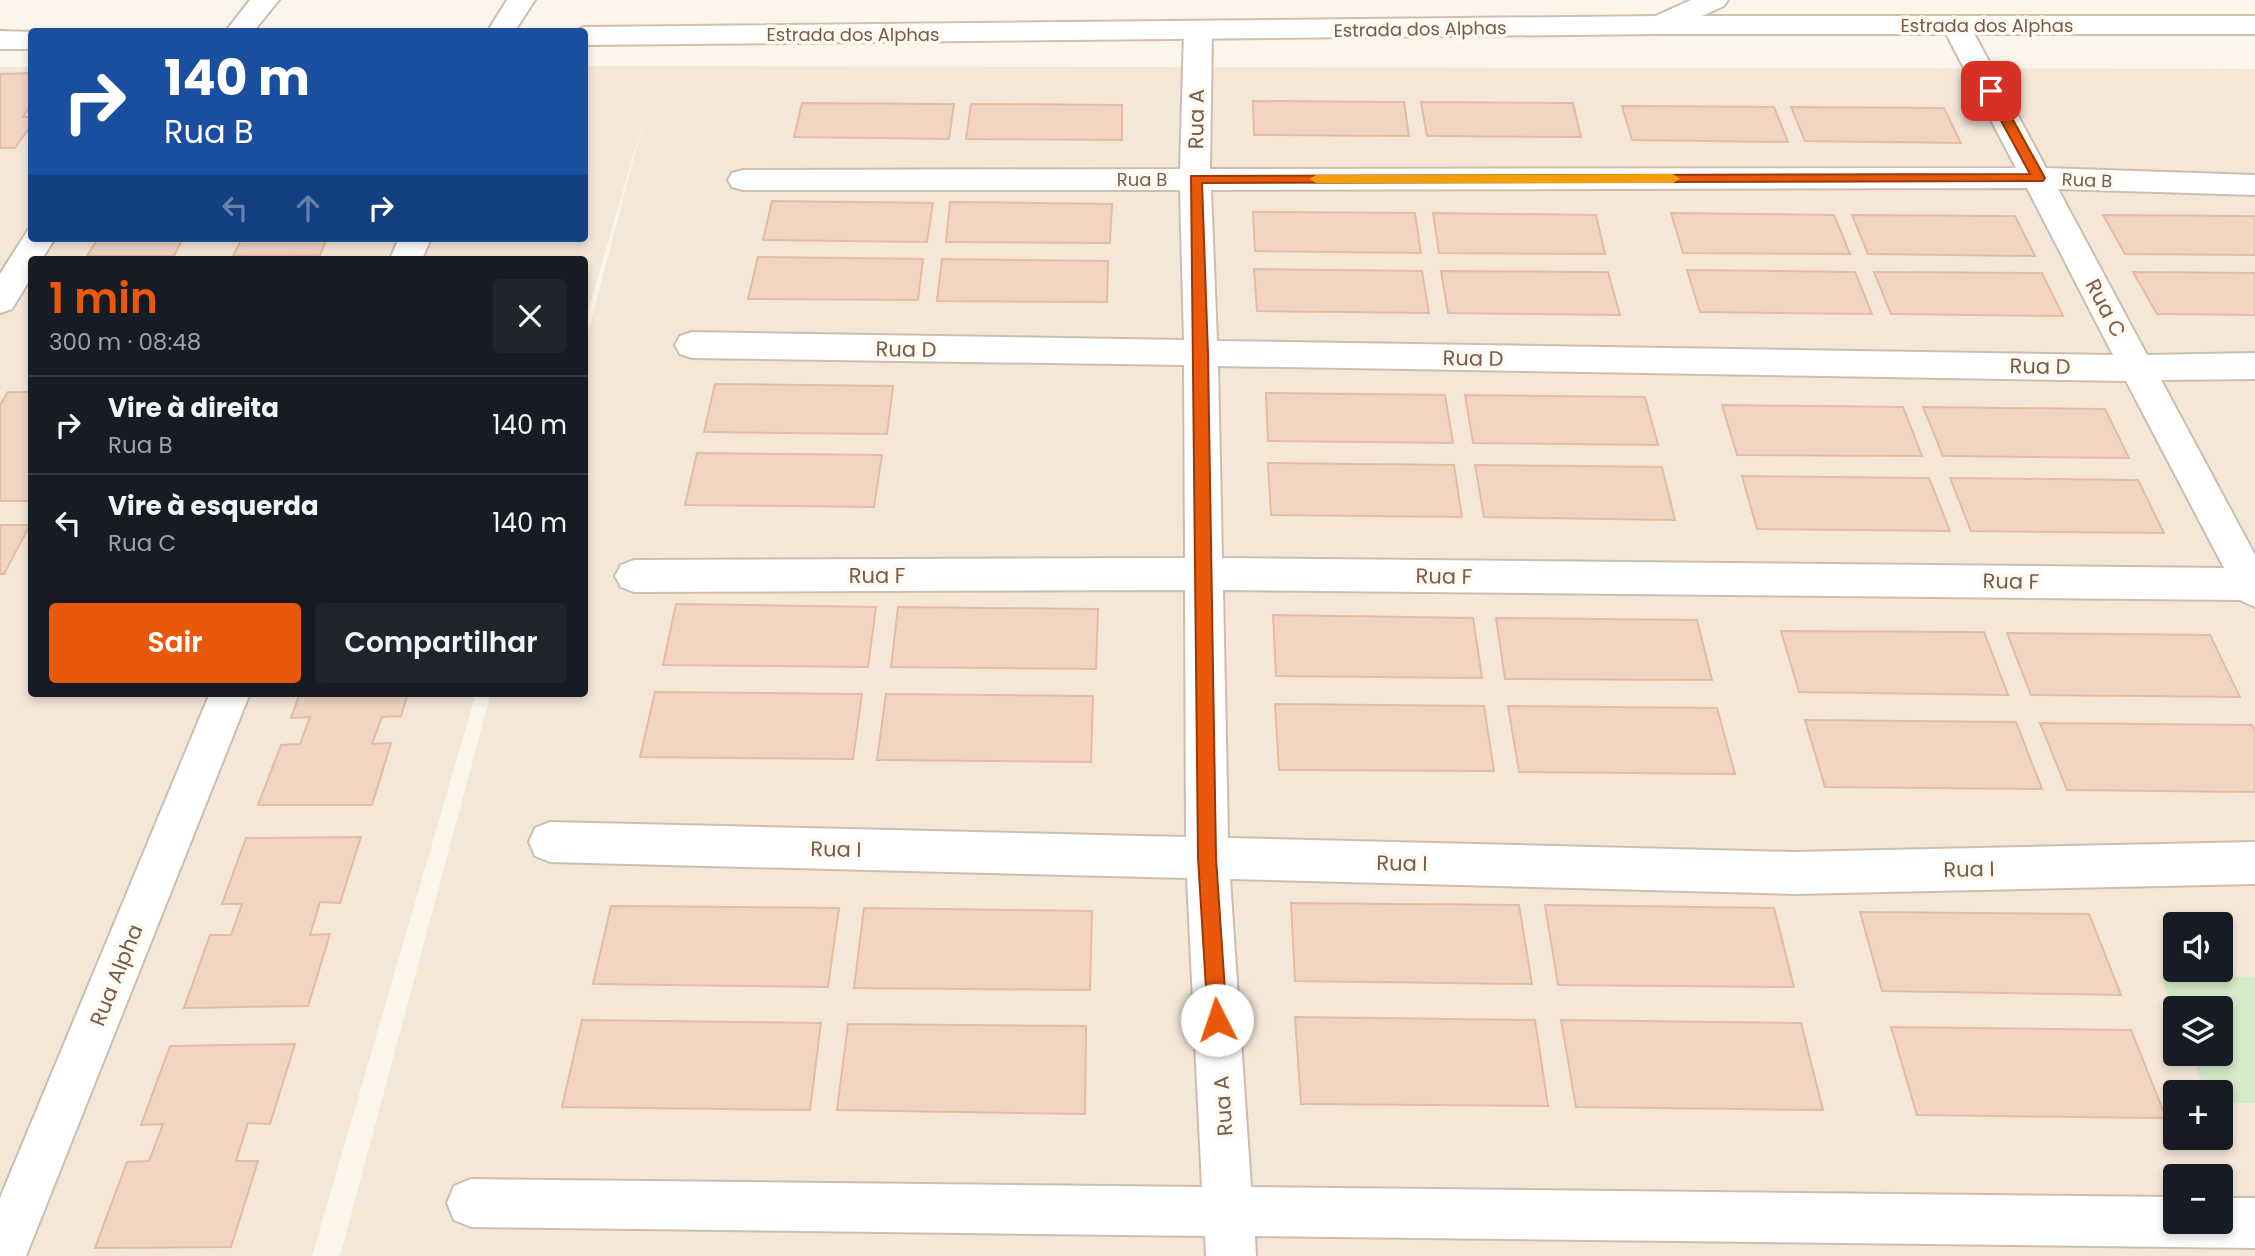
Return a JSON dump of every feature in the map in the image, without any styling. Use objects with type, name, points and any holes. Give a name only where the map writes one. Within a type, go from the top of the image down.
[{"type":"street","points":[[241,28],[265,0]]},
{"type":"street","points":[[503,28],[522,0]]},
{"type":"street","points":[[1659,25],[1714,0]]},
{"type":"street","name":"Estrada dos Alphas","points":[[588,36],[1198,32],[1659,25],[2255,25]]},
{"type":"street","name":"Rua C","points":[[1956,26],[2254,586]]},
{"type":"street","name":"Rua A","points":[[1198,32],[1195,179],[1201,354],[1207,858],[1230,1233]]},
{"type":"street","points":[[0,40],[28,40]]},
{"type":"street","name":"Rua B","points":[[743,180],[2038,178],[2255,185]]},
{"type":"street","points":[[0,301],[37,242]]},
{"type":"street","name":"Rua D","points":[[692,345],[2138,368],[2255,366]]},
{"type":"street","name":"Rua F","points":[[634,576],[1204,574],[2254,586]]},
{"type":"street","name":"Rua Alpha","points":[[1,1256],[228,697]]},
{"type":"street","name":"Rua I","points":[[550,842],[1795,873],[2255,863]]},
{"type":"street","points":[[471,1203],[1230,1233],[1901,1222],[2255,1223]]},
{"type":"shaded area","points":[[588,66],[2255,69],[2255,1256],[340,1256],[490,697],[588,697],[588,333],[646,111],[588,312],[588,256],[28,256],[28,697],[475,697],[312,1256],[0,1256],[0,67],[28,67],[28,242],[588,242]]},
{"type":"green space","points":[[2160,975],[2163,975],[2163,982],[2233,982],[2233,977],[2255,977],[2255,1103],[2233,1103],[2233,1080],[2201,1080],[2196,1066],[2233,1066],[2233,996],[2168,996]]},
{"type":"building","points":[[28,73],[28,109],[23,117],[28,117],[28,130],[15,148],[0,148],[0,74]]},
{"type":"building","points":[[1253,101],[1404,102],[1409,136],[1254,135]]},
{"type":"building","points":[[1421,102],[1573,103],[1581,137],[1427,136]]},
{"type":"building","points":[[802,103],[954,104],[949,139],[794,137]]},
{"type":"building","points":[[971,104],[1122,105],[1122,140],[966,139]]},
{"type":"building","points":[[1622,106],[1774,107],[1788,142],[1632,140]]},
{"type":"building","points":[[1791,107],[1944,108],[1961,143],[1805,141]]},
{"type":"building","points":[[772,201],[933,203],[927,242],[763,240]]},
{"type":"building","points":[[950,202],[1112,204],[1110,243],[946,242]]},
{"type":"building","points":[[1253,212],[1415,213],[1421,253],[1255,251]]},
{"type":"building","points":[[1433,213],[1596,215],[1605,254],[1439,253]]},
{"type":"building","points":[[1671,213],[1834,215],[1850,254],[1683,253]]},
{"type":"building","points":[[1852,215],[2015,216],[2035,256],[1868,254]]},
{"type":"building","points":[[2103,215],[2255,216],[2255,255],[2125,254]]},
{"type":"building","points":[[96,242],[181,242],[174,256],[87,256]]},
{"type":"building","points":[[240,242],[325,242],[320,255],[233,256]]},
{"type":"building","points":[[758,257],[923,259],[918,300],[748,299]]},
{"type":"building","points":[[942,259],[1108,261],[1107,302],[937,301]]},
{"type":"building","points":[[1254,269],[1422,271],[1429,313],[1257,311]]},
{"type":"building","points":[[1687,270],[1855,272],[1872,314],[1700,312]]},
{"type":"building","points":[[1441,271],[1608,272],[1620,315],[1448,313]]},
{"type":"building","points":[[1874,272],[2042,273],[2063,316],[1891,314]]},
{"type":"building","points":[[2133,272],[2255,273],[2255,315],[2157,314]]},
{"type":"building","points":[[715,384],[893,386],[887,434],[704,432]]},
{"type":"building","points":[[8,392],[28,392],[28,501],[0,501],[0,405]]},
{"type":"building","points":[[1266,393],[1445,395],[1453,443],[1268,441]]},
{"type":"building","points":[[1465,395],[1645,397],[1658,445],[1473,443]]},
{"type":"building","points":[[1722,405],[1903,407],[1922,456],[1737,455]]},
{"type":"building","points":[[1923,407],[2105,409],[2129,458],[1943,456]]},
{"type":"building","points":[[697,453],[882,455],[874,507],[685,505]]},
{"type":"building","points":[[1268,463],[1454,465],[1462,517],[1271,515]]},
{"type":"building","points":[[1475,465],[1662,467],[1675,520],[1484,517]]},
{"type":"building","points":[[1742,476],[1929,478],[1950,531],[1757,529]]},
{"type":"building","points":[[1950,478],[2138,480],[2164,533],[1971,531]]},
{"type":"building","points":[[0,525],[28,525],[4,574],[0,574]]},
{"type":"building","points":[[676,604],[876,607],[868,667],[663,665]]},
{"type":"building","points":[[898,607],[1098,609],[1096,669],[891,667]]},
{"type":"building","points":[[1273,615],[1473,618],[1482,678],[1276,676]]},
{"type":"building","points":[[1496,618],[1697,620],[1712,680],[1505,679]]},
{"type":"building","points":[[1781,631],[1984,632],[2008,695],[1799,692]]},
{"type":"building","points":[[2007,633],[2210,635],[2240,697],[2031,695]]},
{"type":"building","points":[[655,692],[862,694],[853,759],[640,757]]},
{"type":"building","points":[[886,694],[1093,696],[1091,762],[877,760]]},
{"type":"building","points":[[299,697],[407,697],[401,716],[382,717],[372,744],[391,743],[372,805],[258,805],[281,745],[300,744],[310,717],[291,718]]},
{"type":"building","points":[[1275,704],[1484,706],[1494,771],[1279,770]]},
{"type":"building","points":[[1508,706],[1717,708],[1735,774],[1519,772]]},
{"type":"building","points":[[1805,720],[2016,722],[2042,789],[1825,787]]},
{"type":"building","points":[[2040,723],[2252,725],[2255,731],[2255,792],[2067,790]]},
{"type":"building","points":[[361,837],[340,903],[320,902],[310,935],[330,934],[308,1006],[184,1008],[210,935],[231,935],[242,904],[222,904],[246,838]]},
{"type":"building","points":[[1291,903],[1519,905],[1532,984],[1295,981]]},
{"type":"building","points":[[1545,905],[1774,908],[1794,987],[1558,985]]},
{"type":"building","points":[[611,906],[839,908],[828,987],[593,984]]},
{"type":"building","points":[[864,908],[1092,911],[1090,990],[854,988]]},
{"type":"building","points":[[1860,912],[2089,914],[2121,995],[1882,991]]},
{"type":"building","points":[[1295,1017],[1535,1020],[1548,1106],[1301,1104]]},
{"type":"building","points":[[582,1020],[821,1023],[810,1110],[562,1107]]},
{"type":"building","points":[[1561,1020],[1801,1023],[1823,1110],[1576,1107]]},
{"type":"building","points":[[848,1024],[1086,1026],[1085,1114],[837,1110]]},
{"type":"building","points":[[1891,1027],[2131,1030],[2163,1110],[2163,1118],[1917,1115]]},
{"type":"building","points":[[295,1044],[270,1124],[248,1123],[236,1161],[258,1161],[231,1247],[95,1248],[127,1162],[149,1161],[163,1124],[141,1125],[170,1046]]},
{"type":"slow traffic","points":[[1316,179],[1673,179]]},
{"type":"route","points":[[1217,1020],[1207,858],[1201,354],[1195,179],[2038,178],[1991,91]]}]
